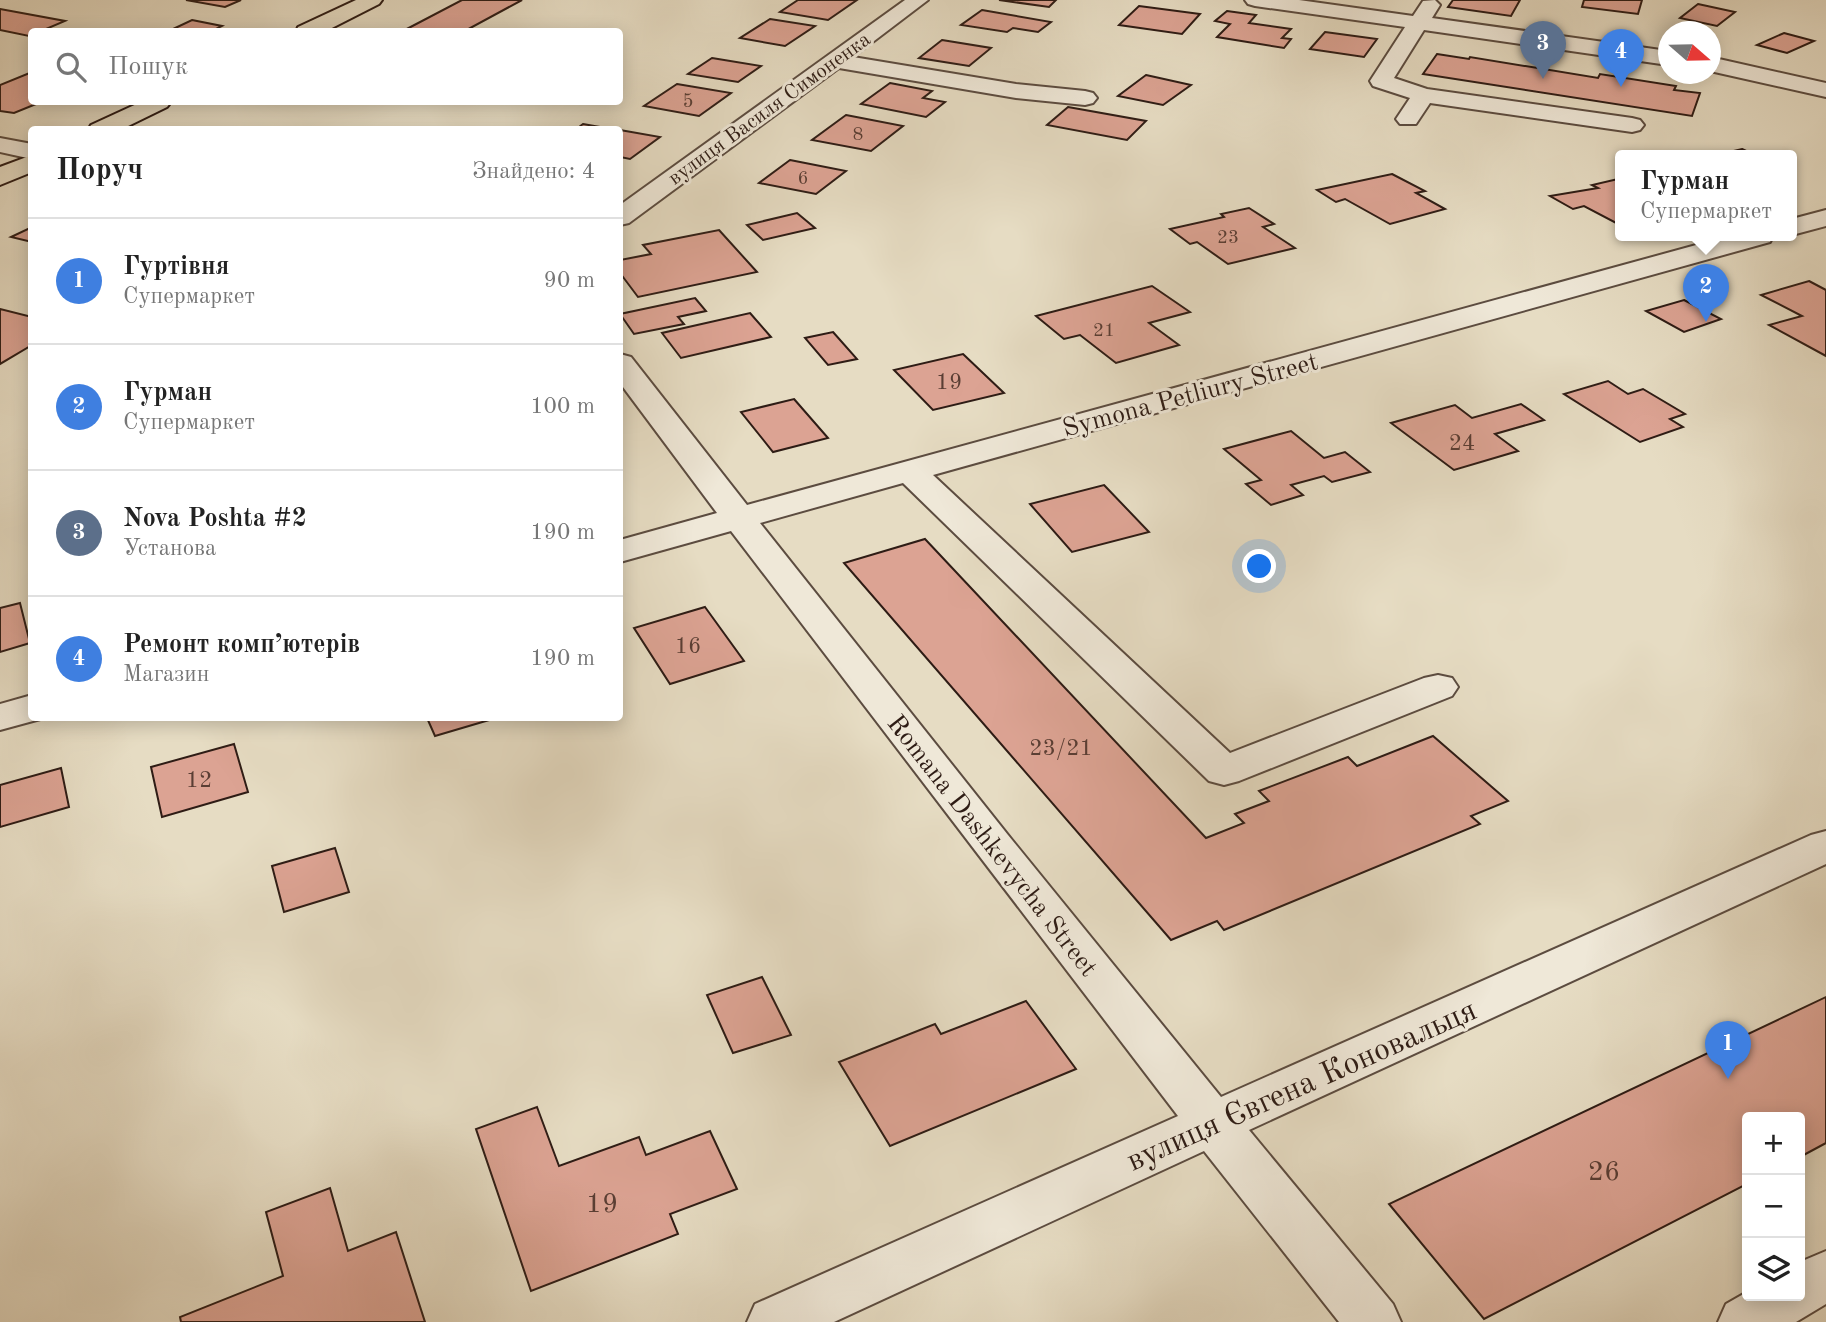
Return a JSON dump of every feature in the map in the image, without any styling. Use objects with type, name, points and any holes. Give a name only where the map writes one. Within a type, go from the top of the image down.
[{"type":"main road","points":[[314,28],[372,0]]},
{"type":"main road","points":[[108,126],[153,105]]},
{"type":"main road","points":[[0,177],[28,164]]},
{"type":"street","name":"вулиця Василя Симоненка","points":[[623,215],[918,0]]},
{"type":"street","points":[[1255,0],[1658,57]]},
{"type":"street","points":[[1433,0],[1381,81],[1424,95],[1632,125]]},
{"type":"street","points":[[835,61],[1016,91],[1086,98]]},
{"type":"street","points":[[1721,66],[1826,90]]},
{"type":"street","points":[[1408,119],[1424,95]]},
{"type":"street","points":[[0,145],[28,151]]},
{"type":"street","points":[[1797,226],[1826,218]]},
{"type":"street","name":"Symona Petliury Street","points":[[623,550],[1741,241]]},
{"type":"street","name":"Romana Dashkevycha Street","points":[[623,367],[737,519],[1212,1124],[1373,1322]]},
{"type":"street","points":[[910,471],[1223,771],[1438,687]]},
{"type":"street","points":[[0,717],[28,709]]},
{"type":"street","name":"вулиця Євгена Коновальця","points":[[775,1322],[1826,846]]},
{"type":"street","points":[[1805,1288],[1826,1275]]},
{"type":"street","points":[[1746,1322],[1782,1301]]},
{"type":"building","points":[[186,0],[241,0],[225,7]]},
{"type":"building","points":[[462,0],[522,0],[470,28],[409,28]]},
{"type":"building","points":[[798,0],[857,0],[828,20],[780,12]]},
{"type":"building","points":[[999,0],[1056,0],[1049,7]]},
{"type":"building","points":[[1453,0],[1520,0],[1511,16],[1448,7]]},
{"type":"building","points":[[1584,0],[1642,0],[1638,14],[1582,7]]},
{"type":"building","points":[[1698,4],[1735,12],[1721,23],[1680,18]]},
{"type":"building","points":[[1139,6],[1200,14],[1182,34],[1119,25]]},
{"type":"building","points":[[0,9],[65,21],[48,28],[28,28],[28,36],[0,30]]},
{"type":"building","points":[[982,10],[1051,22],[1038,32],[1013,28],[1007,32],[961,25]]},
{"type":"building","points":[[1227,11],[1256,15],[1249,23],[1291,29],[1282,38],[1291,39],[1284,48],[1217,37],[1230,24],[1215,21]]},
{"type":"building","points":[[770,19],[815,26],[785,46],[740,38]]},
{"type":"building","points":[[192,20],[222,26],[218,28],[175,28]]},
{"type":"building","points":[[1325,32],[1377,39],[1364,57],[1310,49]]},
{"type":"building","points":[[1784,33],[1814,41],[1787,53],[1757,45]]},
{"type":"building","points":[[942,40],[991,48],[969,66],[919,58]]},
{"type":"building","points":[[1437,54],[1598,78],[1600,74],[1676,86],[1674,90],[1700,93],[1692,116],[1423,74]]},
{"type":"building","points":[[712,58],[761,66],[738,82],[688,74]]},
{"type":"building","points":[[28,74],[28,105],[34,105],[14,113],[0,111],[0,85]]},
{"type":"building","points":[[1146,75],[1191,85],[1163,105],[1118,96]]},
{"type":"building","points":[[890,83],[932,91],[923,98],[945,102],[926,117],[861,104]]},
{"type":"building","points":[[677,84],[731,93],[699,116],[644,106]]},
{"type":"building","points":[[1068,107],[1146,121],[1127,140],[1047,125]]},
{"type":"building","points":[[846,115],[903,126],[871,151],[812,140]]},
{"type":"building","points":[[623,131],[660,137],[630,159],[623,158]]},
{"type":"building","points":[[790,160],[846,171],[816,194],[759,183]]},
{"type":"building","points":[[1392,174],[1425,191],[1416,193],[1445,209],[1390,224],[1345,199],[1336,202],[1317,190]]},
{"type":"building","points":[[1615,180],[1615,222],[1584,206],[1573,209],[1550,196],[1598,188],[1592,185]]},
{"type":"building","points":[[1249,208],[1274,224],[1263,227],[1295,248],[1228,264],[1197,242],[1190,244],[1170,229],[1224,217],[1221,214]]},
{"type":"building","points":[[797,213],[815,228],[763,240],[747,225]]},
{"type":"building","points":[[28,229],[28,241],[11,237]]},
{"type":"building","points":[[719,230],[757,272],[638,297],[623,277],[623,259],[651,254],[643,245]]},
{"type":"building","points":[[1809,281],[1826,290],[1826,356],[1769,325],[1802,316],[1761,295]]},
{"type":"building","points":[[1152,286],[1190,312],[1149,323],[1179,345],[1116,363],[1080,335],[1064,339],[1036,316]]},
{"type":"building","points":[[695,298],[706,311],[678,317],[684,324],[634,334],[623,318],[623,313]]},
{"type":"building","points":[[1684,300],[1721,319],[1684,332],[1646,311]]},
{"type":"building","points":[[0,309],[28,316],[28,347],[0,364]]},
{"type":"building","points":[[750,313],[771,337],[681,358],[662,333]]},
{"type":"building","points":[[833,332],[857,359],[828,365],[805,338]]},
{"type":"building","points":[[963,354],[1004,393],[933,410],[894,370]]},
{"type":"building","points":[[1608,381],[1628,394],[1643,389],[1685,414],[1670,419],[1683,427],[1640,442],[1564,394]]},
{"type":"building","points":[[794,399],[828,438],[773,452],[741,412]]},
{"type":"building","points":[[1521,404],[1544,420],[1495,434],[1518,451],[1454,470],[1391,423],[1455,405],[1472,418]]},
{"type":"building","points":[[1291,431],[1324,458],[1345,452],[1370,472],[1332,482],[1324,476],[1291,485],[1303,495],[1271,505],[1246,484],[1261,480],[1224,449]]},
{"type":"building","points":[[1104,485],[1149,532],[1072,552],[1030,504]]},
{"type":"building","points":[[925,539],[1206,838],[1244,823],[1235,814],[1269,801],[1259,791],[1348,757],[1357,766],[1433,736],[1508,801],[1471,816],[1480,824],[1224,930],[1217,921],[1171,940],[844,563]]},
{"type":"building","points":[[20,603],[28,644],[0,652],[0,608]]},
{"type":"building","points":[[705,607],[744,661],[670,684],[634,628]]},
{"type":"building","points":[[428,721],[486,721],[435,736]]},
{"type":"building","points":[[234,744],[248,792],[162,817],[151,767]]},
{"type":"building","points":[[61,768],[69,807],[0,827],[0,785]]},
{"type":"building","points":[[335,848],[349,892],[284,912],[272,866]]},
{"type":"building","points":[[762,977],[791,1035],[733,1053],[707,995]]},
{"type":"building","points":[[1826,997],[1826,1143],[1805,1154],[1805,1112],[1742,1112],[1742,1187],[1484,1319],[1389,1204]]},
{"type":"building","points":[[1026,1001],[1076,1069],[890,1146],[839,1062],[935,1024],[941,1034]]},
{"type":"building","points":[[537,1107],[559,1166],[639,1137],[646,1155],[710,1131],[737,1189],[670,1214],[678,1234],[531,1291],[476,1129]]},
{"type":"building","points":[[330,1188],[348,1251],[396,1232],[425,1322],[181,1322],[180,1317],[283,1276],[266,1212]]},
{"type":"place","name":"Nova Poshta #2","points":[[1543,79]]},
{"type":"place","name":"Ремонт комп’ютерів","points":[[1621,87]]},
{"type":"place","name":"Гурман","points":[[1706,322]]},
{"type":"place","name":"Гуртівня","points":[[1728,1079]]}]
